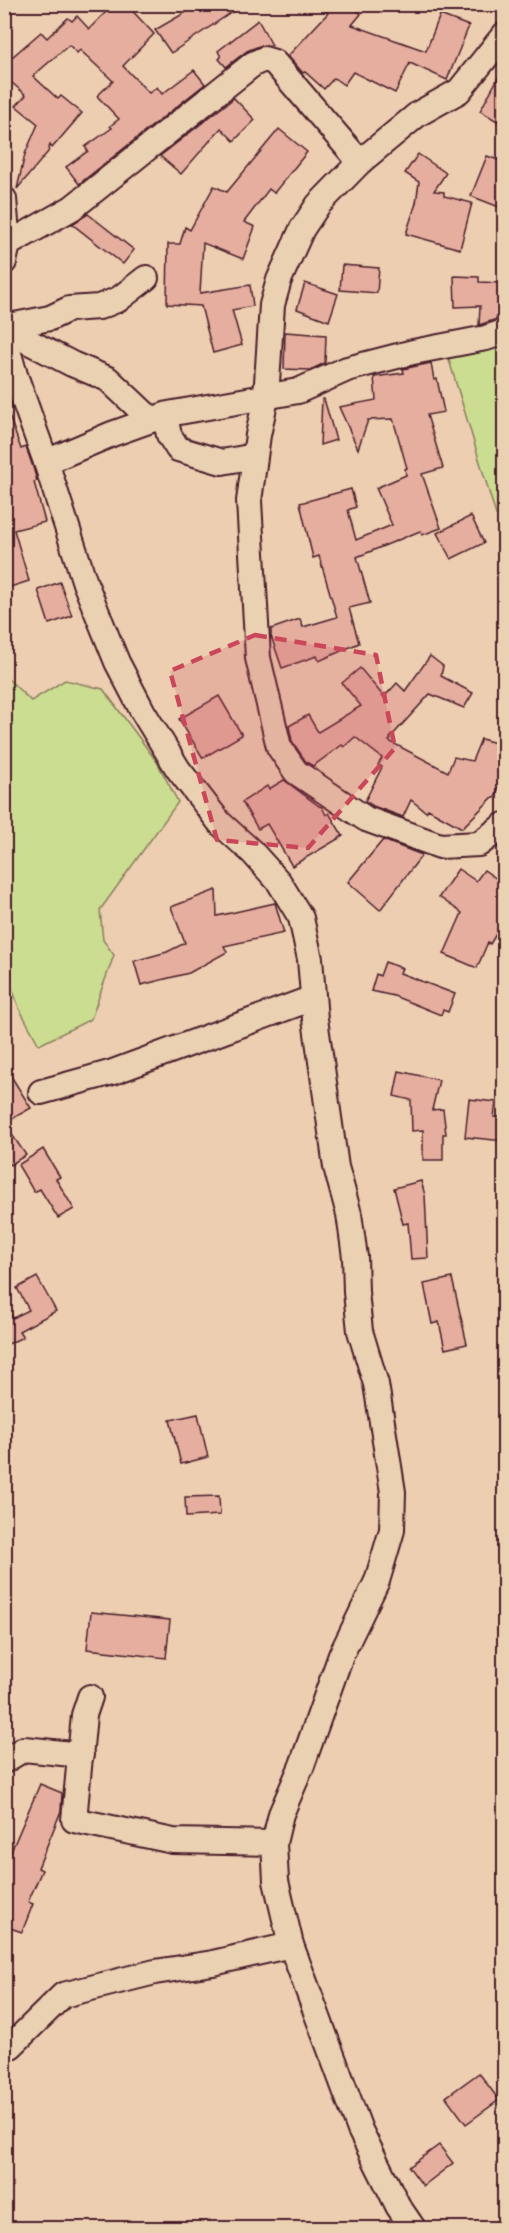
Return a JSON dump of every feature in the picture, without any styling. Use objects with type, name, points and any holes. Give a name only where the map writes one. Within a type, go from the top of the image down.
[{"type":"street","points":[[504,35],[459,90],[418,114],[360,162],[318,205],[302,229],[279,280],[272,305],[266,398],[249,501],[258,658],[279,747],[296,772],[366,819],[440,846],[479,844],[504,825]]},
{"type":"street","points":[[6,254],[72,208],[253,64],[264,59],[274,62],[360,162]]},
{"type":"street","points":[[4,199],[6,254]]},
{"type":"street","points":[[4,328],[50,318],[69,309],[99,308],[118,299],[146,278]]},
{"type":"street","points":[[4,328],[72,364],[108,379],[125,398],[154,419],[165,421],[169,435],[178,449],[222,462],[255,456]]},
{"type":"street","points":[[46,462],[154,419],[224,403],[298,391],[347,369],[504,332]]},
{"type":"street","points":[[4,336],[10,378],[46,462],[85,583],[117,662],[143,712],[178,769],[220,823],[252,852],[279,882],[301,918],[310,959],[313,998],[336,1167],[349,1214],[354,1246],[360,1331],[376,1384],[388,1454],[393,1492],[392,1530],[377,1581],[334,1672],[302,1765],[281,1814],[274,1843],[276,1881],[291,1945],[360,2130],[398,2206],[413,2229]]},
{"type":"street","points":[[41,1092],[123,1069],[313,998]]},
{"type":"street","points":[[90,1697],[84,1715],[74,1820],[173,1841],[274,1843]]},
{"type":"street","points":[[4,1761],[24,1749],[81,1755]]},
{"type":"street","points":[[4,2048],[11,2046],[63,1995],[155,1972],[213,1963],[291,1945]]},
{"type":"highlighted area","points":[[255,635],[376,655],[395,748],[308,848],[217,840],[170,671]]},
{"type":"green space","points":[[504,331],[504,510],[496,515],[443,340]]},
{"type":"green space","points":[[5,676],[31,701],[65,680],[103,689],[157,762],[178,802],[100,910],[103,940],[114,955],[91,1019],[39,1045],[19,1008],[5,967]]},
{"type":"building","points":[[114,4],[126,4],[154,34],[123,66],[149,93],[157,87],[162,94],[194,70],[205,84],[79,184],[66,167],[88,151],[85,147],[112,128],[110,126],[119,119],[97,96],[113,81],[80,50],[77,53],[69,45],[33,76],[58,99],[61,96],[82,113],[52,148],[50,145],[48,152],[17,189],[25,154],[38,124],[16,106],[26,95],[4,76],[4,50],[12,57],[41,32],[47,38],[68,18],[72,21],[77,16],[89,29]]},
{"type":"building","points":[[200,4],[244,4],[171,53],[155,30]]},
{"type":"building","points":[[318,4],[350,4],[361,14],[352,25],[426,51],[440,15],[469,26],[447,80],[410,63],[395,93],[353,72],[344,85],[334,78],[324,89],[305,72],[303,73],[288,56],[328,13]]},
{"type":"building","points":[[258,20],[272,45],[259,46],[247,51],[226,67],[219,59],[221,57],[218,51]]},
{"type":"building","points":[[504,67],[504,125],[480,111]]},
{"type":"building","points":[[234,98],[255,120],[234,141],[221,128],[181,174],[160,156]]},
{"type":"building","points":[[279,129],[307,152],[274,193],[269,189],[244,222],[255,227],[243,259],[203,243],[200,293],[250,285],[253,306],[232,310],[242,345],[213,353],[201,306],[167,304],[168,244],[180,244],[185,227],[190,230],[214,186],[227,192]]},
{"type":"building","points":[[418,154],[446,173],[434,191],[444,192],[444,196],[472,203],[460,249],[406,234],[416,203],[419,182],[405,173]]},
{"type":"building","points":[[487,156],[504,162],[504,209],[471,196]]},
{"type":"building","points":[[88,214],[134,250],[123,264],[72,224]]},
{"type":"building","points":[[342,265],[379,268],[377,293],[340,290]]},
{"type":"building","points":[[454,276],[479,277],[479,282],[502,283],[500,318],[479,325],[480,306],[455,307]]},
{"type":"building","points":[[305,283],[338,294],[329,321],[297,309]]},
{"type":"building","points":[[285,332],[326,335],[325,363],[310,370],[284,369]]},
{"type":"building","points":[[431,363],[444,412],[427,415],[443,468],[422,474],[441,528],[422,535],[420,531],[357,557],[370,603],[349,608],[359,643],[319,661],[317,656],[282,668],[271,636],[271,629],[300,619],[303,627],[337,617],[319,556],[313,558],[300,503],[351,489],[356,507],[348,510],[356,540],[392,525],[376,488],[406,475],[405,469],[407,468],[393,419],[368,420],[358,449],[339,407],[376,400],[374,377],[404,373],[403,369]]},
{"type":"building","points":[[322,399],[324,399],[336,440],[320,445]]},
{"type":"building","points":[[4,407],[6,407],[21,449],[26,447],[37,481],[34,482],[45,522],[14,530],[29,581],[4,589]]},
{"type":"building","points":[[471,516],[484,543],[451,559],[437,533]]},
{"type":"building","points":[[60,582],[72,616],[49,624],[38,590]]},
{"type":"building","points":[[430,656],[443,666],[441,676],[473,693],[464,708],[430,694],[389,741],[448,772],[454,757],[472,761],[481,739],[504,745],[504,774],[495,798],[493,797],[462,828],[428,809],[426,812],[411,800],[403,817],[373,806],[365,801],[382,767],[378,765],[382,758],[355,737],[344,747],[342,745],[313,766],[306,762],[292,741],[289,726],[308,715],[318,732],[361,706],[342,683],[360,668],[384,697],[397,683],[405,691]]},
{"type":"building","points":[[219,696],[242,735],[203,758],[179,719]]},
{"type":"building","points":[[284,780],[322,807],[326,815],[329,813],[343,836],[292,866],[267,824],[258,829],[242,802],[267,786],[269,789]]},
{"type":"building","points":[[383,840],[422,855],[380,910],[348,882]]},
{"type":"building","points":[[458,869],[476,881],[484,870],[504,884],[504,921],[490,944],[488,942],[477,968],[444,954],[462,913],[439,897]]},
{"type":"building","points":[[216,890],[217,916],[275,903],[284,933],[224,946],[227,952],[189,973],[141,985],[134,961],[167,952],[185,943],[171,907]]},
{"type":"building","points":[[385,962],[402,968],[400,973],[455,994],[448,1012],[443,1010],[441,1015],[394,996],[371,991],[376,974],[380,976]]},
{"type":"building","points":[[4,1065],[31,1108],[10,1120],[4,1111]]},
{"type":"building","points":[[399,1071],[439,1080],[432,1110],[443,1109],[446,1134],[443,1134],[443,1160],[423,1160],[423,1130],[412,1131],[411,1100],[394,1096]]},
{"type":"building","points":[[469,1099],[496,1102],[494,1117],[504,1117],[504,1141],[465,1137]]},
{"type":"building","points":[[4,1123],[26,1155],[10,1165],[4,1156]]},
{"type":"building","points":[[43,1149],[60,1177],[56,1179],[74,1209],[58,1218],[40,1189],[34,1192],[18,1165]]},
{"type":"building","points":[[421,1181],[425,1195],[428,1258],[411,1259],[408,1223],[403,1224],[394,1188]]},
{"type":"building","points":[[37,1277],[56,1311],[19,1331],[23,1337],[4,1346],[4,1301],[13,1318],[29,1310],[17,1288]]},
{"type":"building","points":[[452,1278],[467,1344],[445,1349],[439,1322],[432,1324],[424,1284]]},
{"type":"building","points":[[198,1414],[208,1457],[181,1464],[170,1420]]},
{"type":"building","points":[[219,1496],[220,1515],[186,1517],[185,1497]]},
{"type":"building","points":[[91,1612],[170,1620],[166,1658],[87,1649]]},
{"type":"building","points":[[40,1784],[62,1793],[61,1811],[38,1868],[42,1870],[28,1902],[33,1904],[22,1932],[4,1926],[4,1868]]},
{"type":"building","points":[[479,2073],[499,2100],[466,2124],[446,2097]]},
{"type":"building","points":[[439,2145],[453,2163],[423,2186],[409,2167]]}]
